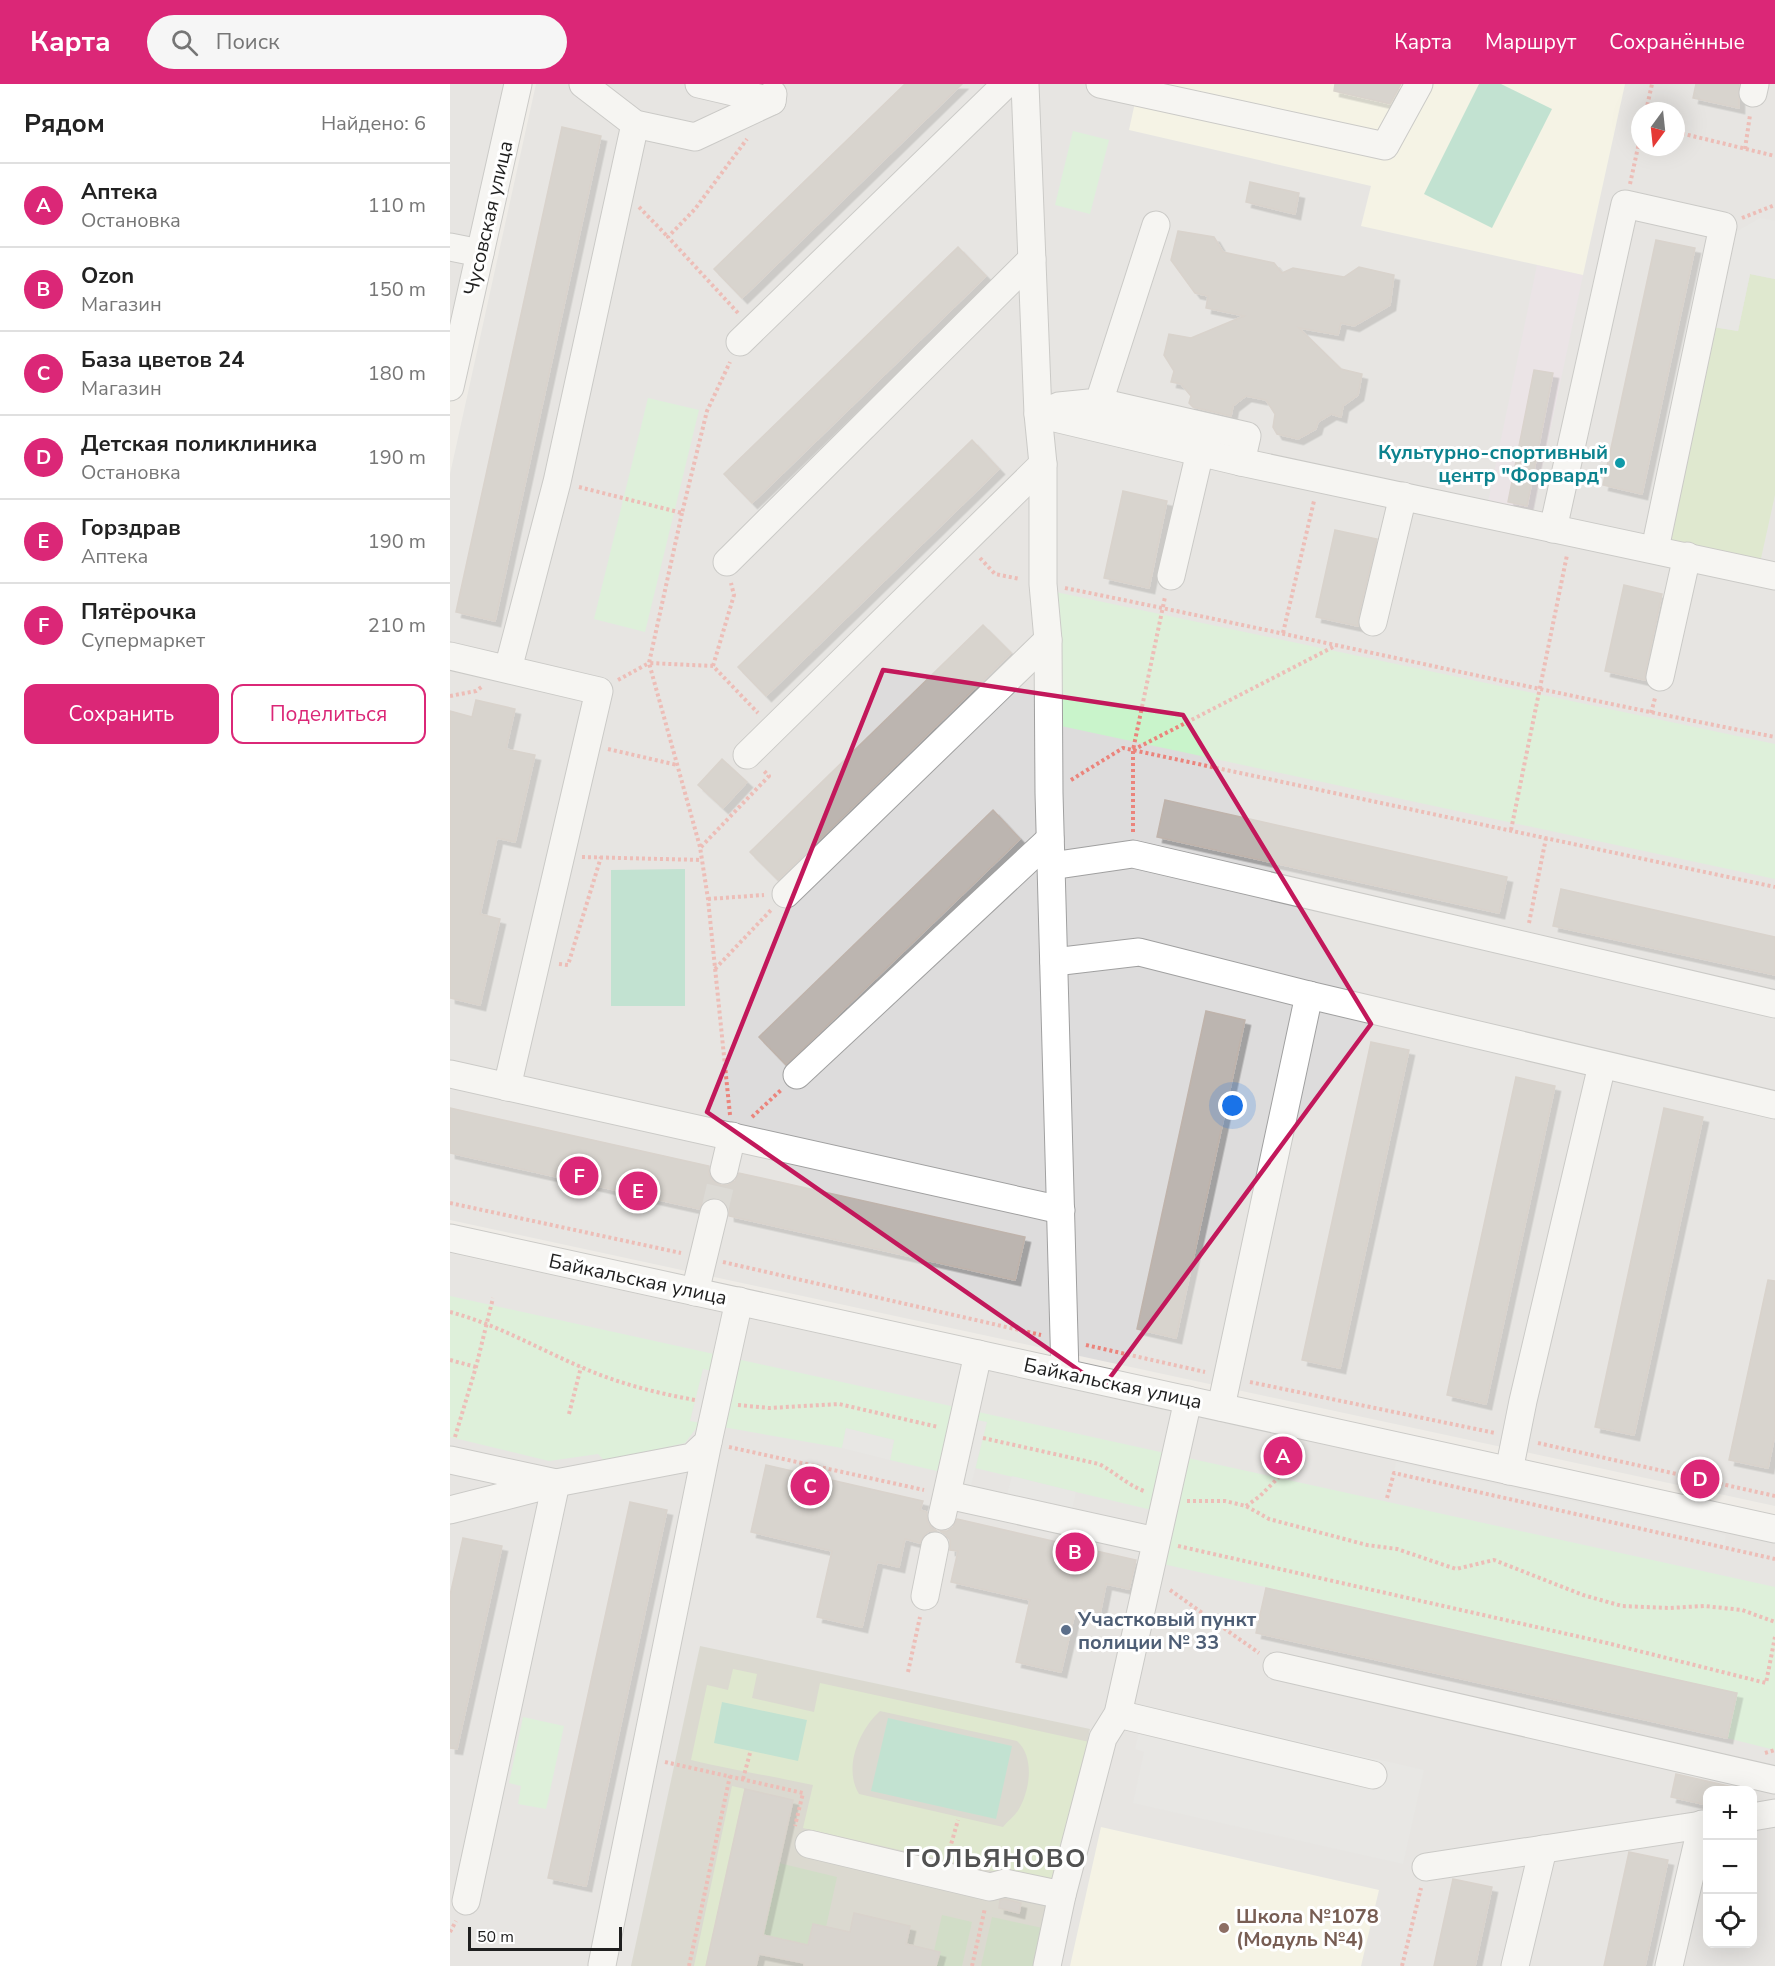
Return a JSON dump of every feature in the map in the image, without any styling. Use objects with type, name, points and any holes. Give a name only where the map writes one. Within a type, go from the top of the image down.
[{"type":"street","name":"Чусовская улица","points":[[450,387],[518,84]]},
{"type":"street","points":[[583,84],[635,124],[695,137],[768,92]]},
{"type":"street","points":[[699,84],[768,92]]},
{"type":"street","points":[[746,336],[1006,84]]},
{"type":"street","points":[[1025,84],[1038,414],[1043,464],[1043,584],[1048,640],[1049,793],[1065,1373]]},
{"type":"street","points":[[1100,84],[1385,146],[1419,84]]},
{"type":"street","points":[[508,669],[557,482],[635,124]]},
{"type":"street","points":[[1560,540],[1625,204],[1723,226],[1655,549]]},
{"type":"street","points":[[1099,402],[1156,225]]},
{"type":"street","points":[[450,247],[480,253]]},
{"type":"street","points":[[727,562],[1032,259]]},
{"type":"street","points":[[1038,414],[1059,406],[1099,402],[1247,436],[1241,462]]},
{"type":"street","points":[[1038,414],[1241,462],[1402,496],[1560,540],[1655,549],[1775,576]]},
{"type":"street","points":[[1171,576],[1200,452]]},
{"type":"street","points":[[747,755],[1043,464]]},
{"type":"street","points":[[1373,622],[1402,496]]},
{"type":"street","points":[[1660,676],[1687,556]]},
{"type":"street","points":[[786,894],[1048,640]]},
{"type":"street","points":[[450,656],[599,691],[507,1087]]},
{"type":"street","points":[[797,1075],[1051,853],[1133,854],[1775,1004]]},
{"type":"street","points":[[1054,962],[1139,952],[1309,995],[1775,1105]]},
{"type":"street","points":[[1221,1407],[1309,995]]},
{"type":"street","points":[[1509,1471],[1602,1065]]},
{"type":"street","points":[[450,1074],[1061,1210]]},
{"type":"street","points":[[724,1170],[732,1136]]},
{"type":"street","points":[[695,1292],[714,1213]]},
{"type":"street","name":"Байкальская улица","points":[[450,1238],[1775,1529]]},
{"type":"street","points":[[602,1965],[643,1757],[739,1301]]},
{"type":"street","points":[[978,1354],[945,1505],[1156,1541]]},
{"type":"street","points":[[1047,1966],[1062,1895],[1103,1738],[1118,1714],[1188,1400]]},
{"type":"street","points":[[450,1510],[556,1483],[692,1456],[708,1442]]},
{"type":"street","points":[[452,1451],[556,1483]]},
{"type":"street","points":[[466,1901],[556,1483]]},
{"type":"street","points":[[925,1596],[936,1546]]},
{"type":"street","points":[[1277,1666],[1775,1780]]},
{"type":"street","points":[[1118,1714],[1373,1775]]},
{"type":"street","points":[[1757,1815],[1775,1813]]},
{"type":"street","points":[[1426,1867],[1703,1824]]},
{"type":"street","points":[[1669,1966],[1703,1832]]},
{"type":"street","points":[[809,1844],[990,1887],[1005,1883],[1062,1895]]},
{"type":"street","points":[[1515,1966],[1543,1849]]},
{"type":"path","points":[[1648,102],[1652,84]]},
{"type":"path","points":[[1745,149],[1754,88]]},
{"type":"path","points":[[1685,134],[1775,156]]},
{"type":"path","points":[[668,237],[695,209],[750,135]]},
{"type":"path","points":[[1625,204],[1636,156]]},
{"type":"path","points":[[621,188],[668,237],[746,336],[707,411],[649,663],[700,847],[708,899],[732,1136]]},
{"type":"path","points":[[1723,226],[1775,205]]},
{"type":"path","points":[[557,482],[682,513]]},
{"type":"path","points":[[1283,633],[1316,494]]},
{"type":"path","points":[[1511,830],[1539,689],[1560,540]]},
{"type":"path","points":[[964,542],[995,574],[1775,737]]},
{"type":"path","points":[[713,666],[734,595],[727,562]]},
{"type":"path","points":[[1133,854],[1134,750],[1162,608],[1171,576]]},
{"type":"path","points":[[1134,750],[1338,645]]},
{"type":"path","points":[[599,691],[649,663],[713,666],[773,729]]},
{"type":"path","points":[[587,744],[677,765]]},
{"type":"path","points":[[1049,793],[1123,747],[1775,887]]},
{"type":"path","points":[[700,847],[769,776],[747,755]]},
{"type":"path","points":[[1524,945],[1546,838]]},
{"type":"path","points":[[581,857],[702,860]]},
{"type":"path","points":[[567,965],[602,857]]},
{"type":"path","points":[[708,899],[786,894]]},
{"type":"path","points":[[715,969],[786,894]]},
{"type":"path","points":[[732,1136],[797,1075]]},
{"type":"path","points":[[450,1203],[1227,1377],[1775,1496]]},
{"type":"path","points":[[452,1451],[477,1367],[493,1298]]},
{"type":"path","points":[[450,1312],[488,1324],[609,1379],[644,1389],[716,1404],[777,1407],[838,1404],[1099,1464],[1116,1473],[1126,1484],[1144,1491],[1188,1501],[1225,1501],[1246,1506],[1269,1519],[1367,1545],[1397,1550],[1456,1569],[1494,1560],[1583,1595],[1622,1606],[1669,1608],[1704,1606],[1742,1610],[1775,1622]]},
{"type":"path","points":[[450,1360],[477,1367]]},
{"type":"path","points":[[569,1414],[581,1367]]},
{"type":"path","points":[[708,1442],[945,1505]]},
{"type":"path","points":[[1246,1506],[1260,1496],[1283,1473]]},
{"type":"path","points":[[1387,1498],[1394,1473],[1775,1558]]},
{"type":"path","points":[[1156,1541],[1596,1641],[1766,1683],[1775,1637]]},
{"type":"path","points":[[1149,1575],[1277,1666]]},
{"type":"path","points":[[908,1672],[925,1596]]},
{"type":"path","points":[[743,1779],[750,1754]]},
{"type":"path","points":[[643,1757],[803,1793],[794,1832],[798,1840],[809,1844]]},
{"type":"path","points":[[688,1966],[730,1776]]},
{"type":"path","points":[[942,1876],[958,1820]]},
{"type":"path","points":[[1402,1966],[1426,1867]]},
{"type":"path","points":[[972,1966],[990,1887]]},
{"type":"highlighted area","points":[[883,670],[1183,715],[1371,1024],[1103,1387],[707,1112]]},
{"type":"shaded area","points":[[450,84],[505,84],[450,327]]},
{"type":"shaded area","points":[[536,84],[1775,84],[1775,1506],[450,1220],[450,474]]},
{"type":"shaded area","points":[[1139,84],[1625,84],[1583,275],[1361,226],[1371,186],[1129,130]]},
{"type":"shaded area","points":[[1760,218],[1775,221],[1775,279],[1750,274],[1738,331],[1713,327],[1732,234]]},
{"type":"shaded area","points":[[1537,265],[1583,275],[1533,512],[1488,502]]},
{"type":"shaded area","points":[[450,1253],[1775,1543],[1775,1966],[450,1966]]},
{"type":"shaded area","points":[[703,1369],[718,1372],[706,1424],[690,1421]]},
{"type":"shaded area","points":[[972,1419],[987,1422],[971,1486],[956,1483]]},
{"type":"shaded area","points":[[846,1428],[894,1440],[890,1460],[842,1448]]},
{"type":"shaded area","points":[[1396,1462],[1726,1535],[1724,1546],[1394,1472]]},
{"type":"shaded area","points":[[1012,1476],[1076,1492],[1071,1514],[1006,1499]]},
{"type":"shaded area","points":[[700,1646],[1090,1729],[1039,1966],[631,1966]]},
{"type":"shaded area","points":[[1145,1706],[1424,1770],[1403,1864],[1133,1803],[1144,1752],[1135,1749]]},
{"type":"shaded area","name":"Школа №1078 (Модуль №4)","points":[[1101,1827],[1379,1890],[1361,1966],[1070,1966]]},
{"type":"green space","points":[[1479,84],[1501,84],[1552,109],[1492,228],[1424,194]]},
{"type":"green space","points":[[1073,131],[1109,140],[1090,214],[1055,205]]},
{"type":"green space","points":[[1750,274],[1775,279],[1775,495],[1760,563],[1670,543],[1713,327],[1738,331]]},
{"type":"green space","points":[[648,398],[699,410],[645,632],[594,619]]},
{"type":"green space","points":[[1051,591],[1775,744],[1775,879],[1061,726]]},
{"type":"green space","points":[[685,869],[685,1006],[611,1006],[611,870]]},
{"type":"green space","points":[[450,1296],[1775,1587],[1775,1750],[1727,1738],[1737,1693],[1163,1564],[1173,1515],[975,1468],[941,1472],[890,1460],[894,1440],[846,1429],[842,1448],[700,1423],[685,1443],[605,1461],[598,1454],[549,1461],[450,1437]]},
{"type":"green space","points":[[733,1669],[757,1674],[752,1698],[814,1712],[820,1683],[1094,1743],[1063,1875],[1046,1883],[803,1828],[813,1785],[691,1760],[707,1685],[728,1690]],"holes":[[[880,1711],[1017,1741],[1026,1756],[1028,1783],[1019,1809],[1003,1827],[859,1794],[854,1784],[853,1761],[856,1750],[866,1728]]]},
{"type":"green space","points":[[722,1702],[807,1720],[798,1761],[714,1743]]},
{"type":"green space","points":[[523,1717],[564,1726],[546,1809],[518,1804],[521,1786],[509,1783]]},
{"type":"green space","points":[[888,1718],[1012,1746],[996,1819],[871,1791]]},
{"type":"green space","points":[[732,1786],[745,1789],[706,1966],[694,1966]]},
{"type":"green space","points":[[779,1863],[837,1877],[826,1927],[813,1924],[808,1945],[763,1935]]},
{"type":"green space","points":[[942,1915],[972,1922],[962,1966],[936,1966],[939,1952],[934,1951]]},
{"type":"green space","points":[[992,1917],[1047,1929],[1039,1966],[981,1966]]},
{"type":"building","points":[[905,84],[962,84],[742,298],[714,269]]},
{"type":"building","points":[[1335,84],[1401,84],[1390,104],[1334,91]]},
{"type":"building","points":[[1696,84],[1739,84],[1739,108],[1693,98]]},
{"type":"building","points":[[562,127],[601,136],[495,621],[456,612]]},
{"type":"building","points":[[1250,182],[1299,193],[1295,214],[1246,202]]},
{"type":"building","points":[[1178,231],[1214,237],[1223,252],[1274,263],[1282,273],[1293,268],[1344,277],[1359,267],[1394,275],[1390,305],[1354,326],[1341,323],[1338,335],[1299,328],[1341,369],[1362,374],[1358,395],[1343,406],[1341,417],[1331,414],[1318,422],[1316,429],[1298,439],[1277,434],[1273,427],[1275,414],[1266,400],[1246,396],[1233,406],[1231,416],[1193,407],[1189,403],[1191,396],[1181,384],[1171,382],[1174,371],[1164,355],[1169,334],[1191,338],[1244,316],[1206,308],[1208,296],[1195,293],[1171,260]]},
{"type":"building","points":[[1656,240],[1695,248],[1642,494],[1603,485]]},
{"type":"building","points":[[958,247],[986,276],[752,503],[724,474]]},
{"type":"building","points":[[1534,370],[1553,373],[1527,506],[1508,502]]},
{"type":"building","points":[[972,440],[999,469],[766,696],[738,667]]},
{"type":"building","points":[[1123,491],[1167,501],[1149,588],[1104,578]]},
{"type":"building","points":[[1335,530],[1377,539],[1358,626],[1316,617]]},
{"type":"building","points":[[1624,585],[1662,594],[1645,680],[1605,671]]},
{"type":"building","points":[[983,625],[1011,653],[778,880],[750,852]]},
{"type":"building","points":[[476,700],[515,709],[506,749],[535,755],[515,842],[497,838],[480,914],[500,919],[480,1005],[450,998],[450,711],[472,717]]},
{"type":"building","points":[[722,759],[747,782],[723,808],[698,785]]},
{"type":"building","points":[[1165,800],[1507,877],[1499,913],[1157,837]]},
{"type":"building","points":[[993,810],[1020,839],[786,1065],[759,1037]]},
{"type":"building","points":[[1561,889],[1775,937],[1775,975],[1553,926]]},
{"type":"building","points":[[1206,1011],[1245,1020],[1176,1338],[1137,1329]]},
{"type":"building","points":[[1371,1042],[1409,1050],[1340,1368],[1302,1360]]},
{"type":"building","points":[[1516,1077],[1555,1086],[1486,1404],[1447,1395]]},
{"type":"building","points":[[450,1108],[709,1166],[709,1174],[713,1181],[721,1185],[728,1185],[735,1181],[739,1173],[1025,1237],[1015,1280],[729,1216],[729,1209],[725,1202],[717,1198],[709,1198],[699,1209],[450,1153]]},
{"type":"building","points":[[1664,1108],[1703,1117],[1634,1435],[1595,1427]]},
{"type":"building","points":[[1768,1280],[1775,1281],[1775,1434],[1768,1468],[1729,1460]]},
{"type":"building","points":[[766,1465],[923,1501],[920,1510],[927,1512],[927,1521],[937,1531],[929,1531],[920,1543],[905,1539],[899,1567],[877,1562],[862,1627],[817,1617],[832,1551],[751,1532]]},
{"type":"building","points":[[630,1502],[667,1510],[586,1886],[548,1878]]},
{"type":"building","points":[[957,1519],[1136,1560],[1129,1589],[1106,1584],[1100,1614],[1076,1608],[1061,1672],[1016,1662],[1030,1600],[951,1582],[958,1551],[950,1550],[950,1540],[940,1531],[947,1531],[953,1527]]},
{"type":"building","points":[[463,1538],[502,1546],[457,1749],[450,1748],[450,1595]]},
{"type":"building","points":[[1266,1588],[1737,1693],[1727,1738],[1256,1633]]},
{"type":"building","points":[[1676,1774],[1728,1786],[1703,1786],[1703,1804],[1671,1797]]},
{"type":"building","points":[[745,1789],[793,1800],[763,1935],[808,1945],[813,1924],[850,1932],[854,1913],[910,1926],[906,1944],[940,1952],[936,1966],[804,1966],[804,1963],[759,1954],[756,1966],[706,1966]]},
{"type":"building","points":[[1629,1852],[1668,1860],[1645,1966],[1604,1966]]},
{"type":"building","points":[[1453,1879],[1492,1887],[1475,1966],[1434,1966]]},
{"type":"building","points":[[1000,1900],[1021,1903],[1019,1913],[999,1908]]},
{"type":"tunnel","points":[[714,1213],[724,1170]]},
{"type":"place","name":"Культурно-спортивный центр \"Форвард\"","points":[[1620,463]]},
{"type":"place","name":"Пятёрочка","points":[[579,1176]]},
{"type":"place","name":"Горздрав","points":[[638,1191]]},
{"type":"place","name":"Аптека","points":[[1283,1456]]},
{"type":"place","name":"Детская поликлиника","points":[[1700,1479]]},
{"type":"place","name":"База цветов 24","points":[[810,1486]]},
{"type":"place","name":"Ozon","points":[[1075,1552]]},
{"type":"place","name":"Участковый пункт полиции № 33","points":[[1066,1630]]},
{"type":"place","name":"Школа №1078 (Модуль №4)","points":[[1224,1928]]},
{"type":"district","name":"ГОЛЬЯНОВО","points":[[996,1858]]}]
